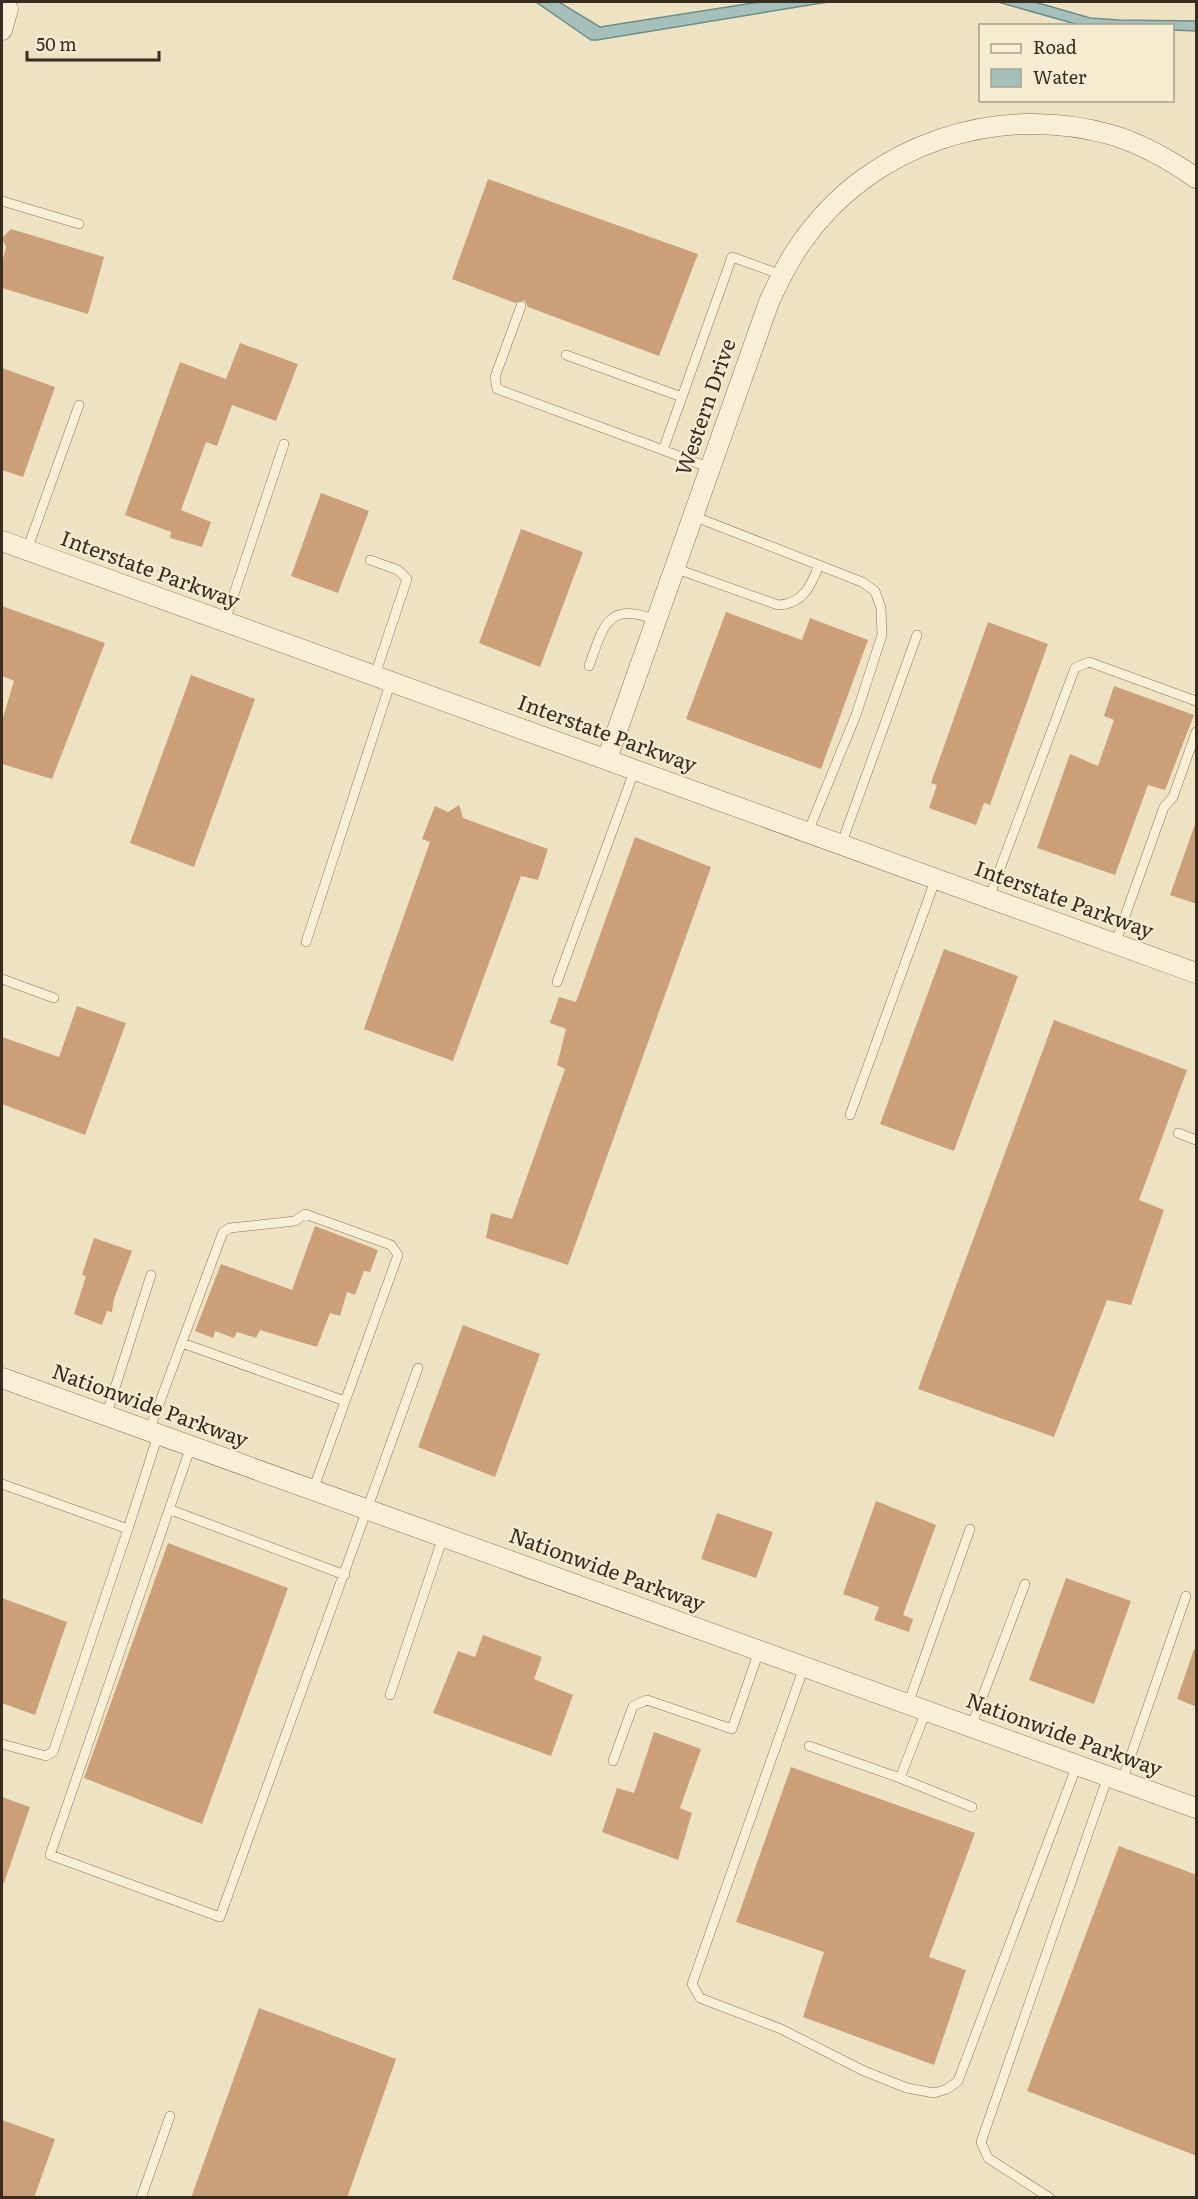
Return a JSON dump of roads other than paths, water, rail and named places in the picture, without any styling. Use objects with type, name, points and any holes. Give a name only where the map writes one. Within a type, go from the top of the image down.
[{"type":"street","points":[[2,30],[9,5]]},
{"type":"street","name":"Western Drive","points":[[607,759],[769,302],[782,275],[809,232],[852,188],[884,165],[942,138],[983,127],[1017,124],[1085,128],[1141,146],[1197,178]]},
{"type":"street","name":"Interstate Parkway","points":[[2,541],[225,624],[383,678],[1197,973]]},
{"type":"street","name":"Nationwide Parkway","points":[[2,1378],[1197,1808]]},
{"type":"lane","points":[[2,201],[79,224]]},
{"type":"lane","points":[[663,450],[732,256],[782,275]]},
{"type":"lane","points":[[521,306],[495,377],[497,389],[710,468]]},
{"type":"lane","points":[[566,355],[682,397]]},
{"type":"lane","points":[[27,550],[79,405]]},
{"type":"lane","points":[[225,624],[284,444]]},
{"type":"lane","points":[[693,516],[862,582],[875,591],[881,608],[882,635],[856,715],[808,832]]},
{"type":"lane","points":[[306,942],[383,678],[407,579],[398,570],[370,560]]},
{"type":"lane","points":[[674,568],[778,605],[792,605],[813,583],[819,565]]},
{"type":"lane","points":[[589,666],[601,634],[615,616],[637,612],[656,620]]},
{"type":"lane","points":[[841,845],[917,635]]},
{"type":"lane","points":[[989,898],[1075,668],[1089,662],[1197,701]]},
{"type":"lane","points":[[1115,944],[1164,807],[1173,796],[1197,732]]},
{"type":"lane","points":[[557,982],[635,770]]},
{"type":"lane","points":[[850,1115],[936,879]]},
{"type":"lane","points":[[2,979],[54,998]]},
{"type":"lane","points":[[1178,1133],[1197,1140]]},
{"type":"lane","points":[[2,1744],[46,1756],[53,1752],[128,1529],[182,1343],[224,1232],[230,1228],[295,1221],[305,1214],[391,1245],[398,1255],[313,1490]]},
{"type":"lane","points":[[106,1416],[152,1275]]},
{"type":"lane","points":[[182,1343],[345,1401]]},
{"type":"lane","points":[[191,1446],[171,1510],[108,1684],[50,1855],[220,1917],[418,1368]]},
{"type":"lane","points":[[2,1484],[128,1529]]},
{"type":"lane","points":[[171,1510],[345,1575]]},
{"type":"lane","points":[[900,1778],[917,1707],[970,1529]]},
{"type":"lane","points":[[390,1695],[443,1537]]},
{"type":"lane","points":[[971,1727],[1025,1584]]},
{"type":"lane","points":[[1050,2198],[988,2158],[981,2142],[1086,1840],[1115,1779],[1186,1596]]},
{"type":"lane","points":[[613,1761],[633,1706],[647,1700],[732,1729],[759,1651]]},
{"type":"lane","points":[[804,1667],[692,1984],[700,1998],[781,2029],[864,2071],[907,2088],[934,2093],[947,2089],[958,2081],[1077,1765]]},
{"type":"lane","points":[[809,1746],[900,1778],[972,1807]]},
{"type":"lane","points":[[141,2198],[170,2116]]},
{"type":"water","points":[[536,2],[559,2],[600,27],[759,2],[828,2],[591,40]]},
{"type":"water","points":[[998,2],[1035,2],[1090,18],[1196,21],[1196,31],[1174,30],[1174,24],[1075,24]]}]
